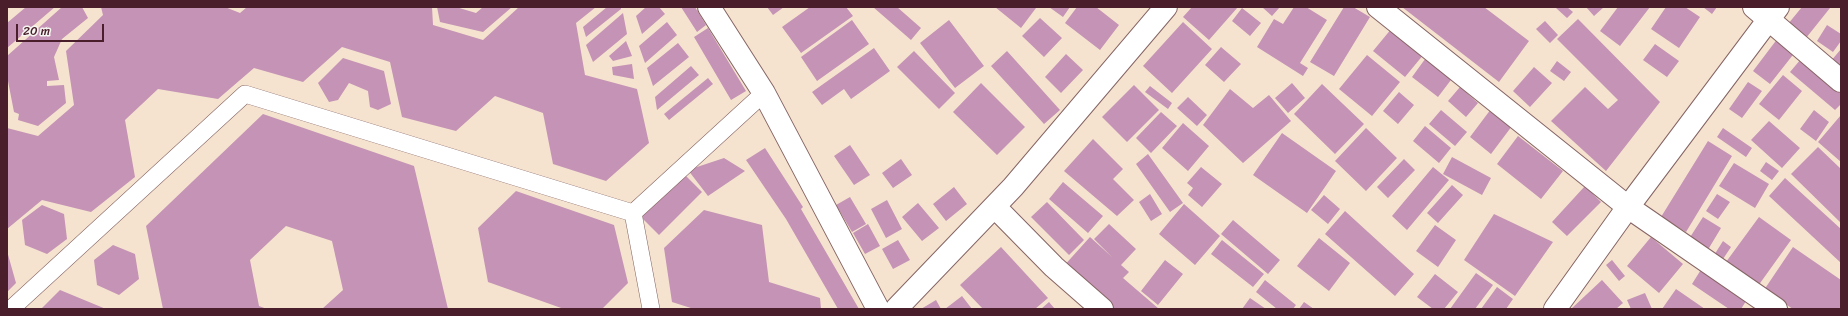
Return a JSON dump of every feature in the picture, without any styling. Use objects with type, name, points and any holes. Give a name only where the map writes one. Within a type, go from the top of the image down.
[{"type":"street","points":[[709,7],[764,93],[878,309]]},
{"type":"street","points":[[896,309],[995,207],[1166,7]]},
{"type":"street","points":[[1378,7],[1628,207],[1776,309]]},
{"type":"street","points":[[1555,309],[1767,11],[1841,81]]},
{"type":"street","points":[[995,207],[1054,267],[1102,309]]},
{"type":"lane","points":[[633,213],[764,93]]},
{"type":"lane","points":[[11,309],[245,94],[633,213]]},
{"type":"lane","points":[[633,213],[651,309]]},
{"type":"building","points":[[26,7],[55,7],[7,48],[7,23]]},
{"type":"building","points":[[62,7],[82,7],[88,18],[62,39],[54,57],[59,80],[47,81],[47,86],[64,85],[66,103],[38,126],[18,120],[19,114],[14,112],[7,76],[7,56]]},
{"type":"building","points":[[101,7],[225,7],[240,13],[247,7],[432,7],[433,25],[483,40],[519,7],[596,7],[576,23],[585,75],[637,89],[649,143],[606,181],[553,164],[543,113],[495,96],[456,131],[402,117],[390,62],[342,47],[303,82],[254,68],[218,99],[158,89],[125,120],[135,177],[91,212],[42,200],[7,229],[7,128],[38,136],[74,105],[66,51],[103,15]]},
{"type":"building","points":[[437,7],[456,7],[476,13],[483,7],[512,7],[483,32],[440,22]]},
{"type":"building","points":[[607,7],[621,7],[621,9],[586,37],[583,27]]},
{"type":"building","points":[[646,7],[659,7],[665,14],[642,34],[636,16]]},
{"type":"building","points":[[681,7],[695,7],[706,25],[697,32]]},
{"type":"building","points":[[767,7],[784,7],[773,15]]},
{"type":"building","points":[[810,7],[846,7],[853,16],[801,53],[782,27]]},
{"type":"building","points":[[873,7],[897,7],[921,28],[911,40]]},
{"type":"building","points":[[995,7],[1035,7],[1036,8],[1021,28]]},
{"type":"building","points":[[1049,7],[1070,7],[1063,17]]},
{"type":"building","points":[[1077,7],[1096,7],[1119,25],[1100,50],[1065,23]]},
{"type":"building","points":[[1192,7],[1238,7],[1209,40],[1183,17]]},
{"type":"building","points":[[1262,7],[1280,7],[1272,16]]},
{"type":"building","points":[[1294,7],[1306,7],[1327,20],[1300,63],[1308,68],[1303,76],[1257,47],[1274,19],[1283,24]]},
{"type":"building","points":[[1344,7],[1353,7],[1370,17],[1334,76],[1310,62]]},
{"type":"building","points":[[1402,7],[1484,7],[1529,41],[1499,82]]},
{"type":"building","points":[[1567,7],[1573,12],[1567,18],[1556,8]]},
{"type":"building","points":[[1586,7],[1604,7],[1594,16]]},
{"type":"building","points":[[1618,7],[1650,7],[1620,46],[1600,31]]},
{"type":"building","points":[[1666,7],[1685,7],[1700,17],[1679,48],[1651,29]]},
{"type":"building","points":[[1703,7],[1717,7],[1712,14]]},
{"type":"building","points":[[1802,7],[1830,8],[1806,38],[1788,24]]},
{"type":"building","points":[[1242,8],[1261,23],[1250,36],[1232,21]]},
{"type":"building","points":[[623,13],[627,34],[593,62],[586,45]]},
{"type":"building","points":[[1040,18],[1062,38],[1044,57],[1022,36]]},
{"type":"building","points":[[1578,19],[1660,102],[1606,171],[1551,121],[1585,87],[1608,109],[1618,100],[1557,39]]},
{"type":"building","points":[[852,20],[869,44],[817,81],[801,57]]},
{"type":"building","points":[[949,20],[984,66],[955,88],[920,43]]},
{"type":"building","points":[[1545,21],[1558,35],[1550,43],[1536,29]]},
{"type":"building","points":[[667,22],[677,35],[645,63],[639,46]]},
{"type":"building","points":[[1183,22],[1212,49],[1172,93],[1143,66]]},
{"type":"building","points":[[1827,25],[1841,34],[1841,41],[1833,52],[1817,41]]},
{"type":"building","points":[[708,28],[746,91],[731,100],[694,37]]},
{"type":"building","points":[[1392,28],[1424,54],[1405,77],[1373,51]]},
{"type":"building","points":[[1778,38],[1796,51],[1770,84],[1753,71]]},
{"type":"building","points":[[626,41],[632,56],[613,61],[609,56]]},
{"type":"building","points":[[678,43],[689,57],[653,86],[647,68]]},
{"type":"building","points":[[1655,44],[1679,61],[1667,77],[1643,60]]},
{"type":"building","points":[[1221,47],[1241,64],[1224,82],[1205,65]]},
{"type":"building","points":[[874,48],[890,71],[851,99],[844,89],[822,105],[812,92]]},
{"type":"building","points":[[1841,49],[1841,70],[1831,61]]},
{"type":"building","points":[[914,51],[955,93],[939,109],[897,67]]},
{"type":"building","points":[[1007,51],[1060,110],[1044,124],[991,66]]},
{"type":"building","points":[[1066,54],[1083,70],[1061,93],[1045,77]]},
{"type":"building","points":[[1367,55],[1400,82],[1372,116],[1339,89]]},
{"type":"building","points":[[1428,55],[1454,76],[1438,97],[1412,77]]},
{"type":"building","points":[[343,58],[384,71],[391,104],[378,110],[370,107],[368,91],[349,83],[338,100],[329,102],[318,83]]},
{"type":"building","points":[[1801,59],[1841,94],[1841,104],[1835,110],[1790,72]]},
{"type":"building","points":[[1557,61],[1571,72],[1564,81],[1550,71]]},
{"type":"building","points":[[632,64],[634,79],[613,75],[612,67]]},
{"type":"building","points":[[691,66],[699,75],[657,110],[655,97]]},
{"type":"building","points":[[1534,67],[1552,83],[1530,107],[1513,91]]},
{"type":"building","points":[[1783,75],[1802,91],[1779,120],[1759,104]]},
{"type":"building","points":[[708,78],[713,84],[669,120],[664,114]]},
{"type":"building","points":[[1748,82],[1762,91],[1742,118],[1729,109]]},
{"type":"building","points":[[981,83],[1025,127],[997,155],[953,112]]},
{"type":"building","points":[[1292,83],[1305,98],[1288,113],[1275,98]]},
{"type":"building","points":[[1322,84],[1364,124],[1335,154],[1294,114]]},
{"type":"building","points":[[1134,85],[1159,110],[1127,142],[1102,117]]},
{"type":"building","points":[[1150,86],[1172,103],[1168,109],[1145,92]]},
{"type":"building","points":[[1460,87],[1478,103],[1466,117],[1448,101]]},
{"type":"building","points":[[1230,89],[1253,108],[1269,95],[1291,121],[1243,163],[1203,125]]},
{"type":"building","points":[[1399,92],[1414,105],[1398,124],[1383,111]]},
{"type":"building","points":[[1188,97],[1207,115],[1197,126],[1177,108]]},
{"type":"building","points":[[1491,109],[1512,126],[1491,154],[1470,137]]},
{"type":"building","points":[[1441,110],[1467,132],[1455,146],[1429,124]]},
{"type":"building","points":[[1814,110],[1829,122],[1816,141],[1800,129]]},
{"type":"building","points":[[1161,112],[1177,126],[1151,153],[1136,138]]},
{"type":"building","points":[[263,114],[414,166],[448,309],[322,309],[343,290],[332,241],[286,226],[250,260],[259,306],[267,309],[163,309],[146,226]]},
{"type":"building","points":[[1841,115],[1841,162],[1818,142]]},
{"type":"building","points":[[1769,121],[1800,148],[1782,168],[1751,140]]},
{"type":"building","points":[[1183,123],[1209,146],[1188,171],[1162,148]]},
{"type":"building","points":[[1425,126],[1451,148],[1439,163],[1413,141]]},
{"type":"building","points":[[1366,128],[1397,158],[1366,191],[1335,161]]},
{"type":"building","points":[[1723,128],[1752,148],[1746,157],[1717,137]]},
{"type":"building","points":[[1282,133],[1336,171],[1307,213],[1253,175]]},
{"type":"building","points":[[1518,136],[1563,171],[1541,199],[1497,164]]},
{"type":"building","points":[[1093,139],[1123,169],[1113,179],[1134,200],[1117,216],[1064,171]]},
{"type":"building","points":[[1708,141],[1732,156],[1686,232],[1661,217]]},
{"type":"building","points":[[850,145],[870,175],[854,185],[834,156]]},
{"type":"building","points":[[1818,147],[1841,169],[1841,223],[1791,174]]},
{"type":"building","points":[[765,148],[803,207],[801,209],[859,309],[838,309],[786,219],[746,160]]},
{"type":"building","points":[[1148,154],[1183,203],[1170,212],[1136,164]]},
{"type":"building","points":[[1452,157],[1491,178],[1482,195],[1443,174]]},
{"type":"building","points":[[724,158],[745,171],[708,196],[688,170]]},
{"type":"building","points":[[901,159],[912,175],[893,188],[882,173]]},
{"type":"building","points":[[1404,159],[1415,170],[1388,198],[1377,187]]},
{"type":"building","points":[[1766,162],[1779,171],[1772,180],[1760,171]]},
{"type":"building","points":[[1734,163],[1769,184],[1755,208],[1719,186]]},
{"type":"building","points":[[1201,167],[1222,184],[1202,207],[1188,195],[1193,188],[1187,183]]},
{"type":"building","points":[[1433,167],[1449,180],[1407,230],[1392,216]]},
{"type":"building","points":[[683,173],[702,192],[659,235],[640,216]]},
{"type":"building","points":[[1785,178],[1841,229],[1841,263],[1769,196]]},
{"type":"building","points":[[1063,182],[1103,216],[1088,233],[1049,199]]},
{"type":"building","points":[[1452,185],[1463,195],[1438,223],[1427,213]]},
{"type":"building","points":[[1585,186],[1601,202],[1567,236],[1552,222]]},
{"type":"building","points":[[954,187],[967,204],[946,221],[933,204]]},
{"type":"building","points":[[516,191],[614,225],[628,283],[602,309],[564,309],[488,282],[478,228]]},
{"type":"building","points":[[1150,194],[1162,214],[1151,221],[1139,202]]},
{"type":"building","points":[[1717,194],[1730,202],[1718,219],[1706,211]]},
{"type":"building","points":[[1324,195],[1340,209],[1328,224],[1311,210]]},
{"type":"building","points":[[850,197],[866,224],[852,232],[836,205]]},
{"type":"building","points":[[887,200],[902,229],[886,238],[871,209]]},
{"type":"building","points":[[1047,202],[1084,240],[1069,255],[1031,217]]},
{"type":"building","points":[[918,203],[939,228],[922,241],[902,217]]},
{"type":"building","points":[[1184,204],[1220,236],[1195,265],[1159,234]]},
{"type":"building","points":[[42,205],[64,214],[67,239],[47,254],[25,245],[22,220]]},
{"type":"building","points":[[704,210],[762,225],[769,282],[820,298],[821,309],[694,309],[672,302],[664,248]]},
{"type":"building","points":[[1345,211],[1414,274],[1395,296],[1325,234]]},
{"type":"building","points":[[1494,214],[1553,242],[1515,296],[1464,260]]},
{"type":"building","points":[[1703,217],[1721,228],[1706,253],[1687,242]]},
{"type":"building","points":[[1759,217],[1791,240],[1758,286],[1726,262]]},
{"type":"building","points":[[1233,220],[1280,260],[1268,274],[1221,234]]},
{"type":"building","points":[[868,224],[880,246],[865,254],[853,233]]},
{"type":"building","points":[[1109,224],[1136,249],[1121,265],[1129,272],[1123,278],[1159,309],[1108,309],[1062,268],[1090,237],[1112,257],[1094,239]]},
{"type":"building","points":[[1435,225],[1456,240],[1438,267],[1416,251]]},
{"type":"building","points":[[1651,237],[1683,264],[1659,293],[1627,266]]},
{"type":"building","points":[[1319,238],[1350,263],[1329,291],[1297,266]]},
{"type":"building","points":[[898,240],[910,260],[893,269],[882,249]]},
{"type":"building","points":[[1222,240],[1264,274],[1253,287],[1211,254]]},
{"type":"building","points":[[1723,241],[1731,247],[1719,265],[1711,260]]},
{"type":"building","points":[[113,245],[135,254],[139,279],[119,295],[97,285],[94,260]]},
{"type":"building","points":[[1001,247],[1048,298],[1035,309],[983,309],[960,285]]},
{"type":"building","points":[[1793,247],[1841,280],[1841,306],[1839,309],[1793,309],[1764,290]]},
{"type":"building","points":[[7,251],[16,283],[7,292]]},
{"type":"building","points":[[1165,260],[1183,274],[1158,305],[1141,291]]},
{"type":"building","points":[[1612,260],[1625,276],[1619,281],[1606,265]]},
{"type":"building","points":[[1702,268],[1748,298],[1741,309],[1729,309],[1692,284]]},
{"type":"building","points":[[1476,273],[1493,285],[1475,309],[1450,309]]},
{"type":"building","points":[[1435,274],[1458,292],[1444,309],[1433,309],[1417,297]]},
{"type":"building","points":[[1265,280],[1296,305],[1293,309],[1277,309],[1256,292]]},
{"type":"building","points":[[1602,280],[1623,303],[1616,309],[1571,309]]},
{"type":"building","points":[[1497,287],[1513,299],[1506,309],[1481,309]]},
{"type":"building","points":[[1676,289],[1705,309],[1662,309]]},
{"type":"building","points":[[60,290],[106,309],[41,309]]},
{"type":"building","points":[[1645,293],[1652,309],[1631,309],[1627,300]]},
{"type":"building","points":[[962,296],[972,309],[945,309]]},
{"type":"building","points":[[1250,298],[1266,309],[1242,309]]},
{"type":"building","points":[[936,300],[941,309],[921,309]]},
{"type":"building","points":[[1049,302],[1055,309],[1041,309]]},
{"type":"building","points":[[1304,302],[1314,309],[1299,309]]}]
